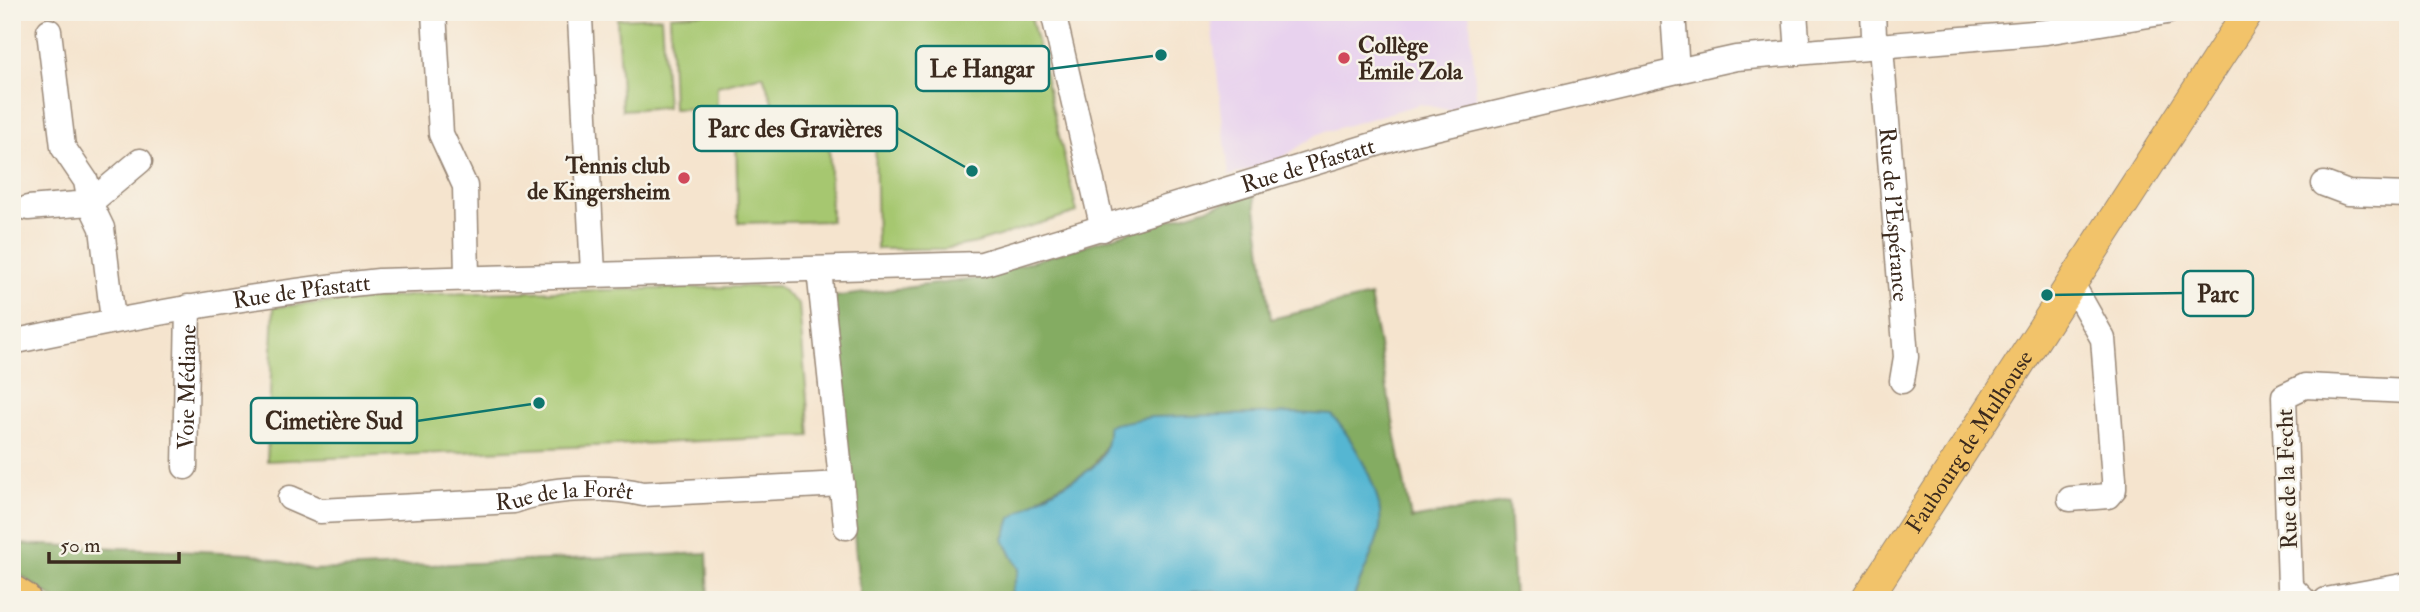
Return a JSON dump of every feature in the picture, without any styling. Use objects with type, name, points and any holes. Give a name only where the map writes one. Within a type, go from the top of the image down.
[{"type":"highway","points":[[12,593],[23,600]]},
{"type":"main road","name":"Faubourg de Mulhouse","points":[[1866,600],[2248,12]]},
{"type":"street","points":[[434,12],[441,134],[465,187],[467,276]]},
{"type":"street","points":[[1053,12],[1103,229]]},
{"type":"street","points":[[1673,12],[1677,71]]},
{"type":"street","points":[[1795,12],[1798,53]]},
{"type":"street","name":"Rue de l'Espérance","points":[[1873,12],[1874,36],[1881,47],[1906,357],[1902,381]]},
{"type":"street","name":"Rue de Pfastatt","points":[[12,342],[113,320],[298,289],[467,276],[819,270],[982,264],[1409,134],[1736,58],[2046,33],[2167,12]]},
{"type":"street","points":[[580,18],[593,273]]},
{"type":"street","points":[[49,31],[63,147],[86,181],[90,203],[102,228],[113,320]]},
{"type":"street","points":[[28,208],[90,203],[140,160]]},
{"type":"street","points":[[2324,184],[2348,193],[2408,195]]},
{"type":"street","points":[[819,270],[846,527]]},
{"type":"street","points":[[2070,499],[2108,496],[2114,489],[2104,339],[2071,284]]},
{"type":"street","name":"Voie Médiane","points":[[186,467],[188,307]]},
{"type":"street","name":"Rue de la Fecht","points":[[2304,600],[2290,586],[2284,396],[2305,386],[2408,391]]},
{"type":"street","name":"Rue de la Forêt","points":[[290,498],[320,511],[514,501],[533,494],[612,489],[643,494],[842,484]]},
{"type":"street","points":[[2326,600],[2408,585]]},
{"type":"shaded area","name":"Collège Émile Zola","points":[[1210,12],[1469,12],[1477,105],[1454,111],[1420,104],[1318,134],[1279,160],[1229,176]]},
{"type":"green space","points":[[715,12],[1030,12],[1077,212],[976,243],[944,249],[877,249],[875,129],[829,129],[831,221],[738,223],[736,131],[774,130],[774,107],[763,75],[717,86],[717,108],[673,109],[670,16]]},
{"type":"green space","points":[[661,17],[667,107],[622,110],[617,19]]},
{"type":"green space","points":[[1254,194],[1271,319],[1370,296],[1411,519],[1509,502],[1514,600],[1353,600],[1362,571],[1332,415],[1302,415],[1219,421],[1109,439],[1087,471],[1040,498],[1004,540],[1019,569],[1009,600],[860,600],[833,297],[974,279]]},
{"type":"green space","points":[[778,286],[799,305],[810,436],[267,461],[274,307],[433,294]]},
{"type":"green space","points":[[16,544],[249,553],[313,570],[707,553],[709,600],[56,600],[12,569],[12,550]]},
{"type":"water","points":[[1293,413],[1332,415],[1358,452],[1378,499],[1380,528],[1353,600],[1242,600],[1215,591],[1194,592],[1165,600],[1009,600],[1019,569],[1004,540],[1011,518],[1095,465],[1105,449],[1108,425],[1151,417]]},
{"type":"place","name":"Le Hangar","points":[[1161,55]]},
{"type":"place","name":"Collège Émile Zola","points":[[1344,58]]},
{"type":"place","name":"Parc des Gravières","points":[[972,171]]},
{"type":"place","name":"Tennis club de Kingersheim","points":[[684,178]]},
{"type":"place","name":"Parc","points":[[2047,295]]},
{"type":"place","name":"Cimetière Sud","points":[[539,403]]}]
